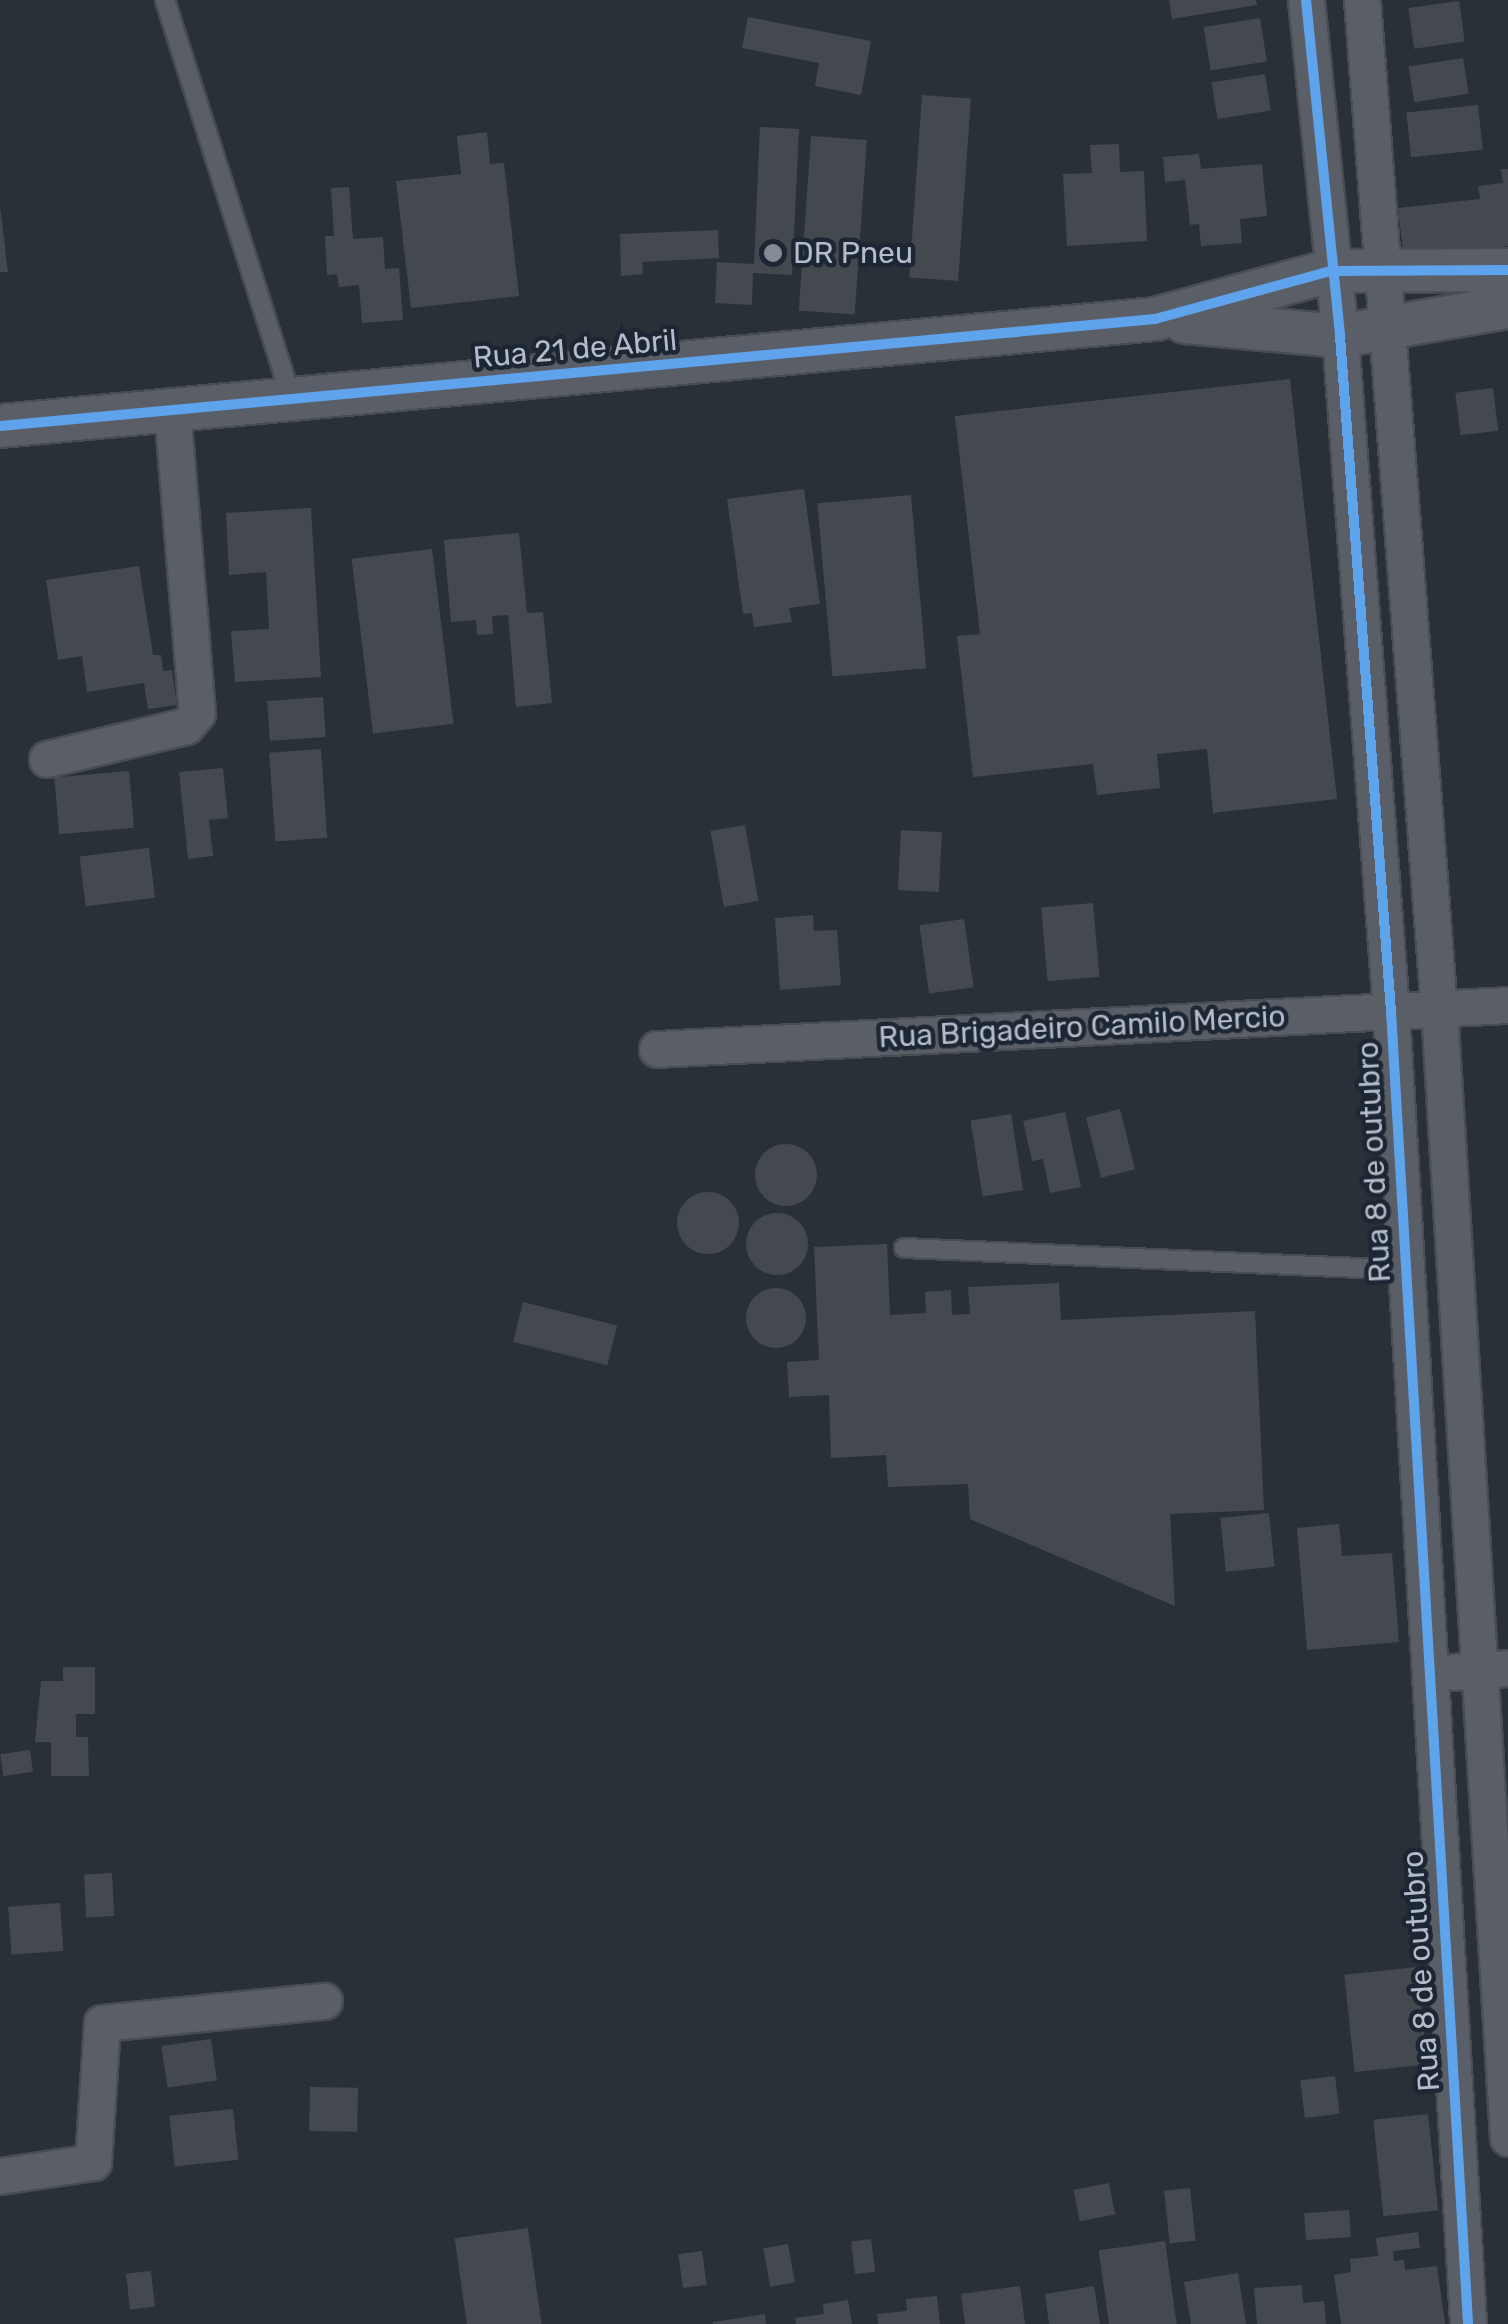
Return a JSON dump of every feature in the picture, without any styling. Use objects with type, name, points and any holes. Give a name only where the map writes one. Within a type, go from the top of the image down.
[{"type":"street","name":"Rua 8 de outubro","points":[[1306,0],[1340,336],[1391,1012],[1468,2324]]},
{"type":"street","points":[[1362,0],[1392,331],[1439,1009],[1491,1669],[1508,2138]]},
{"type":"street","name":"Rua 21 de Abril","points":[[0,426],[1154,320],[1331,271],[1508,270]]},
{"type":"street","name":"Rua 21 de Abril","points":[[1154,320],[1340,336],[1392,331],[1508,307]]},
{"type":"street","points":[[47,759],[186,726],[197,714],[172,412]]},
{"type":"street","name":"Rua Brigadeiro Camilo Mercio","points":[[657,1050],[1508,1005]]},
{"type":"street","points":[[1428,1674],[1491,1669]]},
{"type":"street","points":[[0,2176],[93,2162],[102,2024],[324,2001]]},
{"type":"lane","points":[[165,0],[292,400]]},
{"type":"lane","points":[[904,1248],[1405,1270]]},
{"type":"building","points":[[1169,0],[1256,0],[1257,5],[1172,19]]},
{"type":"building","points":[[1459,1],[1465,42],[1414,49],[1408,8]]},
{"type":"building","points":[[748,17],[871,41],[861,95],[815,86],[819,63],[742,48]]},
{"type":"building","points":[[1260,18],[1267,61],[1211,70],[1204,27]]},
{"type":"building","points":[[1463,58],[1469,94],[1414,102],[1409,67]]},
{"type":"building","points":[[1265,74],[1271,111],[1217,119],[1212,82]]},
{"type":"building","points":[[922,95],[971,98],[958,281],[909,278]]},
{"type":"building","points":[[1478,105],[1483,150],[1411,157],[1406,113]]},
{"type":"building","points":[[760,127],[799,129],[792,275],[753,273],[752,305],[715,303],[717,262],[754,264]]},
{"type":"building","points":[[487,132],[490,164],[504,163],[519,296],[411,308],[396,181],[461,174],[457,136]]},
{"type":"building","points":[[811,136],[867,140],[855,314],[799,311]]},
{"type":"building","points":[[1119,144],[1120,172],[1144,171],[1147,241],[1067,246],[1063,174],[1092,173],[1090,145]]},
{"type":"building","points":[[1199,154],[1201,169],[1262,164],[1267,216],[1240,219],[1242,243],[1201,246],[1199,224],[1190,225],[1185,180],[1165,182],[1163,157]]},
{"type":"building","points":[[1501,169],[1508,169],[1508,246],[1404,258],[1398,208],[1480,199],[1478,186],[1503,183]]},
{"type":"building","points":[[349,187],[353,239],[383,237],[385,269],[399,268],[403,320],[362,323],[359,285],[339,287],[337,274],[327,275],[325,236],[334,236],[331,188]]},
{"type":"building","points":[[0,207],[8,272],[0,272]]},
{"type":"building","points":[[718,230],[719,258],[642,262],[643,274],[621,276],[620,234]]},
{"type":"building","points":[[1290,379],[1337,799],[1213,813],[1207,749],[1157,754],[1160,788],[1097,795],[1093,764],[973,777],[957,636],[980,634],[955,416]]},
{"type":"building","points":[[1493,388],[1498,431],[1461,435],[1455,393]]},
{"type":"building","points":[[804,489],[820,604],[789,608],[792,622],[754,627],[752,613],[743,614],[727,499]]},
{"type":"building","points":[[911,495],[926,668],[833,677],[817,503]]},
{"type":"building","points":[[311,508],[321,677],[235,682],[231,631],[269,629],[266,572],[229,575],[226,513]]},
{"type":"building","points":[[519,533],[527,613],[543,612],[552,703],[516,707],[508,615],[492,616],[493,634],[477,635],[476,620],[451,622],[444,540]]},
{"type":"building","points":[[432,549],[453,724],[373,734],[352,559]]},
{"type":"building","points":[[139,566],[153,655],[161,655],[163,671],[172,670],[177,705],[148,709],[144,683],[87,692],[82,656],[58,660],[46,580]]},
{"type":"building","points":[[323,697],[326,737],[270,741],[267,701]]},
{"type":"building","points":[[321,749],[327,838],[275,841],[269,753]]},
{"type":"building","points":[[223,768],[228,818],[209,820],[213,856],[188,859],[179,772]]},
{"type":"building","points":[[129,771],[134,828],[59,834],[54,778]]},
{"type":"building","points":[[745,825],[758,901],[724,907],[711,831]]},
{"type":"building","points":[[901,830],[942,832],[939,892],[898,890]]},
{"type":"building","points":[[149,848],[155,898],[86,906],[80,857]]},
{"type":"building","points":[[1093,903],[1099,977],[1048,981],[1041,908]]},
{"type":"building","points":[[813,915],[814,931],[837,930],[841,985],[780,990],[775,918]]},
{"type":"building","points":[[964,919],[974,987],[929,994],[919,925]]},
{"type":"building","points":[[1120,1109],[1135,1169],[1101,1178],[1086,1117]]},
{"type":"building","points":[[1065,1112],[1081,1187],[1050,1193],[1043,1159],[1032,1161],[1023,1121]]},
{"type":"building","points":[[1011,1114],[1023,1190],[983,1196],[971,1120]]},
{"type":"building","points":[[786,1144],[808,1153],[817,1175],[808,1197],[786,1206],[764,1197],[755,1175],[764,1153]]},
{"type":"building","points":[[708,1192],[730,1201],[739,1223],[730,1245],[708,1254],[686,1245],[677,1223],[686,1201]]},
{"type":"building","points":[[777,1213],[799,1222],[808,1244],[799,1266],[777,1275],[755,1266],[746,1244],[755,1222]]},
{"type":"building","points":[[887,1244],[890,1315],[926,1313],[925,1292],[951,1290],[952,1315],[970,1314],[968,1287],[1059,1283],[1061,1320],[1255,1311],[1264,1510],[1170,1514],[1175,1606],[970,1519],[968,1484],[888,1487],[886,1455],[831,1458],[829,1395],[789,1397],[787,1362],[819,1360],[814,1247]]},
{"type":"building","points":[[776,1288],[798,1296],[806,1318],[798,1340],[776,1348],[754,1340],[746,1318],[754,1296]]},
{"type":"building","points":[[523,1302],[617,1325],[607,1365],[513,1342]]},
{"type":"building","points":[[1269,1513],[1275,1567],[1226,1572],[1220,1518]]},
{"type":"building","points":[[1339,1524],[1342,1556],[1392,1553],[1399,1642],[1307,1650],[1297,1528]]},
{"type":"building","points":[[63,1667],[95,1667],[95,1714],[76,1714],[76,1737],[88,1737],[89,1776],[51,1776],[51,1742],[35,1742],[41,1681],[63,1681]]},
{"type":"building","points":[[30,1750],[33,1772],[3,1776],[0,1754]]},
{"type":"building","points":[[112,1873],[114,1916],[86,1917],[84,1874]]},
{"type":"building","points":[[60,1903],[63,1951],[11,1955],[8,1907]]},
{"type":"building","points":[[1417,1967],[1427,2064],[1355,2072],[1344,1975]]},
{"type":"building","points":[[211,2039],[217,2081],[167,2088],[161,2046]]},
{"type":"building","points":[[1335,2076],[1340,2114],[1305,2118],[1300,2080]]},
{"type":"building","points":[[310,2087],[358,2088],[357,2132],[309,2131]]},
{"type":"building","points":[[233,2109],[238,2160],[175,2166],[169,2116]]},
{"type":"building","points":[[1428,2114],[1438,2210],[1383,2216],[1373,2120]]},
{"type":"building","points":[[1109,2183],[1115,2214],[1080,2221],[1074,2190]]},
{"type":"building","points":[[1190,2188],[1196,2241],[1170,2243],[1164,2191]]},
{"type":"building","points":[[1349,2210],[1351,2237],[1306,2240],[1304,2213]]},
{"type":"building","points":[[528,2228],[541,2324],[467,2324],[455,2238]]},
{"type":"building","points":[[1418,2232],[1420,2248],[1393,2251],[1394,2261],[1404,2260],[1405,2270],[1437,2266],[1445,2324],[1341,2324],[1334,2275],[1351,2272],[1350,2259],[1378,2256],[1376,2238]]},
{"type":"building","points":[[871,2239],[875,2272],[855,2274],[851,2241]]},
{"type":"building","points":[[1165,2241],[1177,2324],[1109,2324],[1099,2250]]},
{"type":"building","points":[[788,2244],[795,2282],[770,2287],[763,2248]]},
{"type":"building","points":[[702,2251],[707,2285],[683,2288],[678,2254]]},
{"type":"building","points":[[151,2271],[155,2307],[130,2309],[126,2274]]},
{"type":"building","points":[[1238,2273],[1246,2324],[1191,2324],[1184,2282]]},
{"type":"building","points":[[1302,2285],[1303,2303],[1324,2301],[1326,2324],[1257,2324],[1254,2288]]},
{"type":"building","points":[[1020,2286],[1025,2324],[965,2324],[961,2294]]},
{"type":"building","points":[[1094,2286],[1100,2324],[1049,2324],[1045,2294]]},
{"type":"building","points":[[937,2296],[940,2324],[878,2324],[877,2314],[907,2311],[906,2299]]},
{"type":"building","points":[[848,2300],[852,2324],[796,2324],[795,2318],[824,2314],[823,2304]]},
{"type":"building","points":[[765,2314],[766,2324],[713,2324],[713,2322]]},
{"type":"cycle path","points":[[1306,0],[1340,336],[1391,1011],[1468,2324]]},
{"type":"cycle path","points":[[0,426],[1155,319],[1331,271],[1508,270]]},
{"type":"place","name":"DR Pneu","points":[[773,253]]}]
